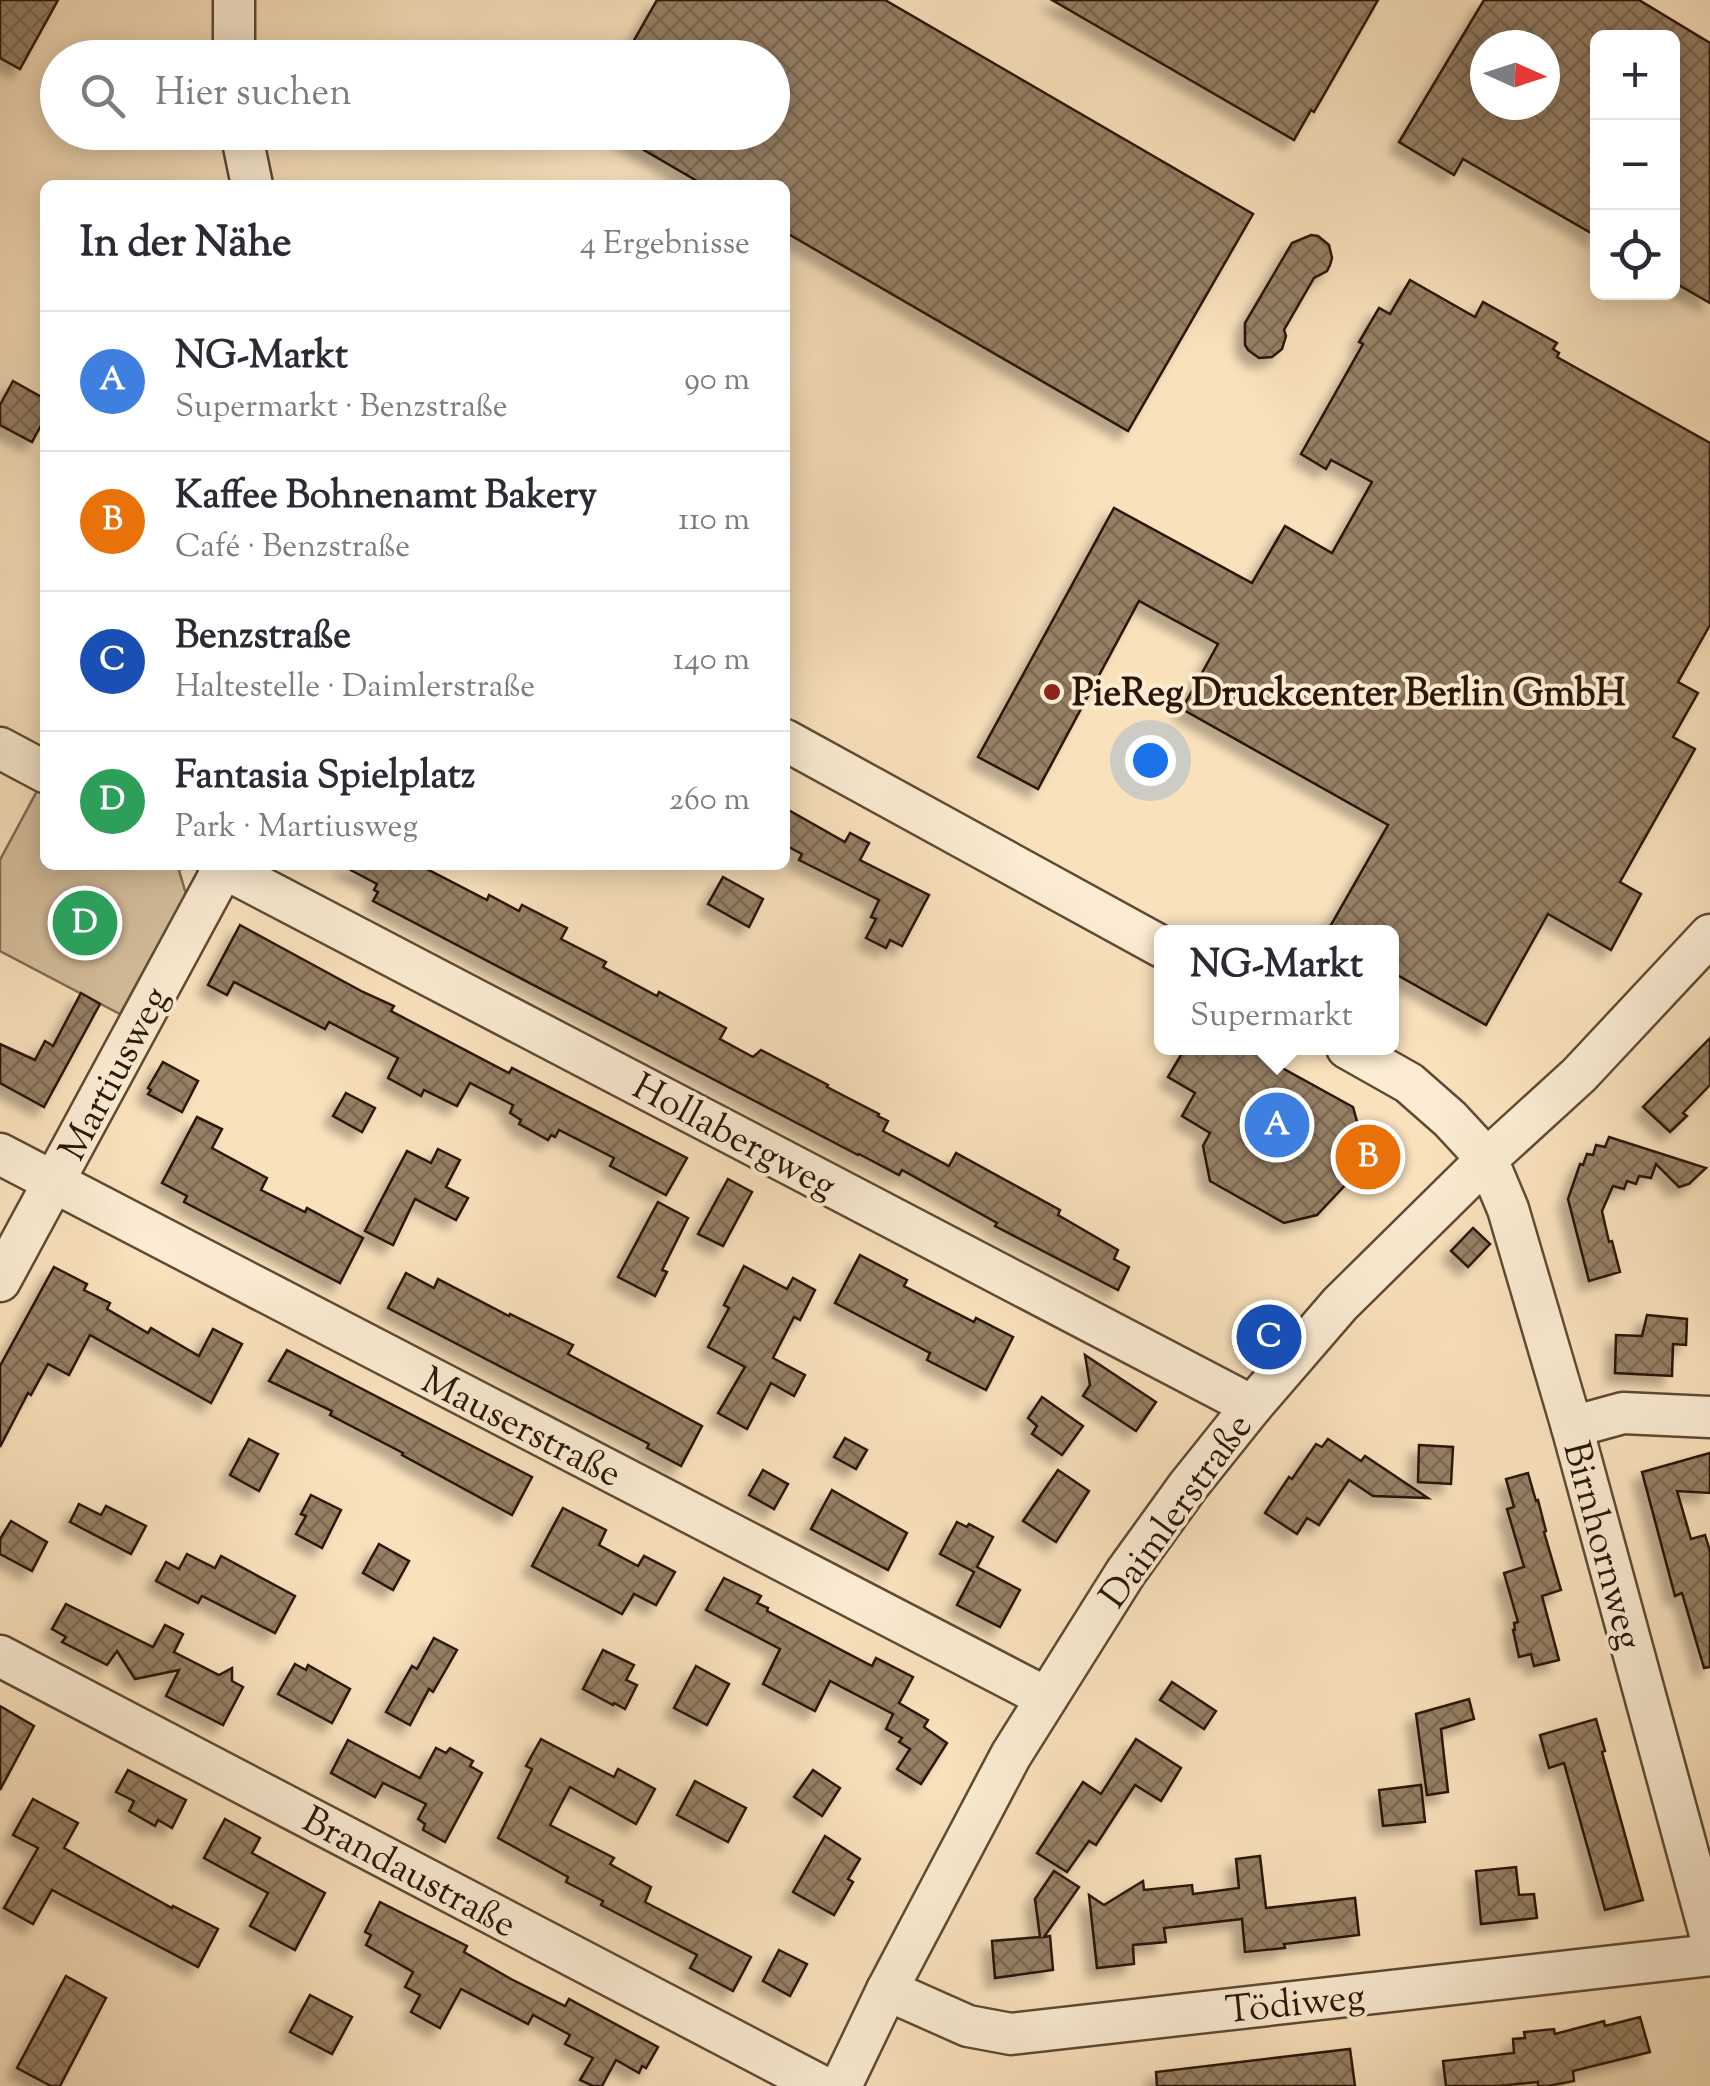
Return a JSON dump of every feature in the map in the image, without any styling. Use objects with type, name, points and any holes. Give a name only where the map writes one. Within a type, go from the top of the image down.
[{"type":"street","points":[[234,0],[234,40]]},
{"type":"street","points":[[245,150],[251,180]]},
{"type":"street","points":[[790,743],[1154,944]]},
{"type":"street","points":[[0,748],[40,769]]},
{"type":"street","name":"Martiusweg","points":[[0,1280],[220,870]]},
{"type":"street","name":"Hollabergweg","points":[[230,870],[1252,1406]]},
{"type":"street","name":"Daimlerstraße","points":[[841,2086],[1010,1755],[1126,1572],[1188,1486],[1340,1304],[1579,1075],[1710,935]]},
{"type":"street","name":"Birnhornweg","points":[[1360,1055],[1409,1083],[1450,1119],[1486,1160],[1508,1208],[1572,1426],[1710,1934]]},
{"type":"street","name":"Mauserstraße","points":[[0,1154],[1045,1697]]},
{"type":"street","points":[[1572,1426],[1622,1414],[1710,1417]]},
{"type":"street","name":"Brandaustraße","points":[[0,1656],[821,2086]]},
{"type":"street","name":"Tödiweg","points":[[887,1990],[968,2026],[1011,2034],[1710,1955]]},
{"type":"shaded area","points":[[37,791],[40,870],[179,870],[186,894],[120,1014],[0,951],[0,860]]},
{"type":"building","points":[[0,0],[58,0],[20,69],[0,58]]},
{"type":"building","points":[[657,0],[885,0],[1253,214],[1128,431],[790,235],[790,180],[695,180],[644,150],[790,150],[790,40],[634,40]]},
{"type":"building","points":[[1052,0],[1378,0],[1294,140]]},
{"type":"building","points":[[1484,0],[1639,0],[1710,43],[1710,303],[1680,286],[1680,30],[1590,30],[1590,232],[1463,159],[1454,175],[1399,142]]},
{"type":"building","points":[[1311,235],[1329,245],[1330,265],[1314,278],[1284,330],[1282,349],[1272,357],[1259,358],[1245,345],[1245,323],[1292,243]]},
{"type":"building","points":[[1410,280],[1475,317],[1483,302],[1557,343],[1553,349],[1559,353],[1557,357],[1710,443],[1710,625],[1678,682],[1698,693],[1673,737],[1695,749],[1620,882],[1641,894],[1611,950],[1548,914],[1486,1025],[1399,976],[1399,925],[1331,925],[1388,825],[1182,709],[1218,644],[1139,601],[1038,789],[978,757],[1114,508],[1252,583],[1285,526],[1332,553],[1372,482],[1331,460],[1326,469],[1301,454],[1379,308],[1390,314]]},
{"type":"building","points":[[13,381],[40,396],[40,427],[32,442],[0,425],[0,405]]},
{"type":"building","points":[[790,811],[845,842],[850,833],[869,843],[860,860],[929,895],[902,946],[890,940],[886,948],[866,938],[876,919],[871,917],[879,900],[799,860],[802,854],[790,848]]},
{"type":"building","points":[[350,870],[429,870],[487,900],[489,895],[519,911],[522,905],[567,928],[561,939],[606,962],[603,967],[726,1028],[720,1039],[753,1057],[761,1050],[828,1085],[888,1121],[883,1131],[949,1166],[956,1153],[1060,1210],[1058,1215],[1118,1250],[1114,1259],[1129,1267],[1118,1290],[995,1226],[997,1223],[902,1170],[899,1175],[858,1155],[373,901],[377,884]]},
{"type":"building","points":[[723,877],[763,899],[749,927],[708,904]]},
{"type":"building","points":[[240,925],[394,1006],[391,1011],[509,1073],[512,1068],[687,1158],[666,1195],[610,1166],[614,1158],[559,1130],[548,1140],[519,1124],[521,1120],[510,1113],[513,1105],[470,1083],[457,1106],[424,1090],[421,1096],[388,1078],[398,1058],[329,1022],[325,1029],[234,982],[227,995],[208,985]]},
{"type":"building","points":[[81,993],[100,1004],[44,1107],[0,1083],[0,1044],[35,1060],[45,1041],[53,1046]]},
{"type":"building","points":[[1710,1038],[1710,1085],[1670,1132],[1643,1107]]},
{"type":"building","points":[[1181,1055],[1259,1055],[1353,1107],[1363,1143],[1369,1147],[1347,1183],[1317,1215],[1284,1223],[1210,1181],[1203,1146],[1210,1133],[1182,1116],[1195,1093],[1168,1077]]},
{"type":"building","points":[[163,1062],[198,1081],[182,1112],[148,1094]]},
{"type":"building","points":[[346,1093],[375,1108],[362,1132],[333,1116]]},
{"type":"building","points":[[197,1117],[222,1129],[212,1148],[267,1178],[261,1190],[305,1212],[307,1208],[363,1238],[340,1283],[184,1202],[187,1196],[162,1183]]},
{"type":"building","points":[[1609,1137],[1706,1168],[1689,1184],[1679,1187],[1656,1164],[1651,1178],[1639,1176],[1636,1184],[1627,1181],[1624,1189],[1613,1186],[1602,1211],[1620,1272],[1589,1281],[1568,1199],[1580,1164],[1583,1165],[1587,1154],[1593,1155],[1596,1145],[1605,1147]]},
{"type":"building","points":[[438,1149],[460,1160],[446,1187],[468,1198],[456,1220],[415,1199],[393,1245],[365,1231],[407,1151],[431,1163]]},
{"type":"building","points":[[728,1179],[752,1192],[723,1246],[698,1234]]},
{"type":"building","points":[[658,1202],[688,1218],[662,1270],[667,1272],[655,1296],[618,1277]]},
{"type":"building","points":[[1473,1228],[1490,1244],[1468,1267],[1451,1251]]},
{"type":"building","points":[[860,1255],[907,1280],[904,1286],[1013,1337],[986,1390],[927,1360],[930,1353],[835,1303]]},
{"type":"building","points":[[744,1266],[787,1289],[793,1278],[815,1290],[800,1320],[794,1317],[773,1358],[805,1375],[794,1396],[771,1383],[747,1429],[718,1413],[745,1367],[708,1347],[729,1308],[724,1305]]},
{"type":"building","points":[[54,1267],[87,1284],[84,1290],[110,1303],[107,1309],[148,1333],[151,1328],[199,1356],[213,1329],[242,1344],[211,1403],[90,1335],[69,1375],[48,1364],[0,1447],[0,1366]]},
{"type":"building","points":[[406,1273],[434,1288],[438,1279],[573,1345],[568,1354],[702,1426],[681,1466],[647,1448],[649,1444],[388,1308]]},
{"type":"building","points":[[1647,1315],[1687,1319],[1686,1345],[1673,1344],[1672,1376],[1615,1373],[1616,1335],[1642,1336]]},
{"type":"building","points":[[287,1350],[532,1477],[512,1515],[330,1415],[332,1411],[269,1381]]},
{"type":"building","points":[[1085,1355],[1156,1402],[1136,1431],[1083,1396],[1090,1385]]},
{"type":"building","points":[[1042,1397],[1083,1426],[1062,1455],[1032,1434],[1037,1426],[1028,1418]]},
{"type":"building","points":[[845,1438],[867,1450],[856,1469],[834,1457]]},
{"type":"building","points":[[249,1439],[278,1454],[259,1491],[230,1475]]},
{"type":"building","points":[[1328,1439],[1361,1461],[1365,1456],[1428,1498],[1373,1496],[1349,1480],[1319,1525],[1307,1518],[1297,1534],[1265,1513],[1316,1444],[1322,1447]]},
{"type":"building","points":[[1419,1445],[1453,1447],[1451,1484],[1418,1482]]},
{"type":"building","points":[[1710,1453],[1710,1493],[1677,1491],[1691,1539],[1705,1535],[1710,1551],[1710,1667],[1704,1668],[1682,1593],[1675,1596],[1642,1472]]},
{"type":"building","points":[[763,1470],[788,1484],[774,1509],[749,1495]]},
{"type":"building","points":[[1058,1470],[1089,1491],[1056,1542],[1023,1521]]},
{"type":"building","points":[[1528,1473],[1561,1590],[1542,1596],[1559,1660],[1534,1666],[1531,1654],[1519,1657],[1513,1630],[1518,1622],[1504,1573],[1524,1567],[1507,1509],[1514,1507],[1506,1479]]},
{"type":"building","points":[[832,1490],[907,1533],[888,1570],[811,1529]]},
{"type":"building","points":[[311,1495],[341,1510],[322,1548],[296,1534]]},
{"type":"building","points":[[79,1504],[101,1515],[106,1506],[146,1526],[131,1554],[70,1522]]},
{"type":"building","points":[[563,1508],[606,1530],[599,1545],[638,1566],[644,1556],[675,1572],[656,1605],[634,1594],[622,1614],[532,1566]]},
{"type":"building","points":[[11,1521],[47,1542],[32,1571],[0,1554],[0,1539]]},
{"type":"building","points":[[957,1522],[993,1537],[977,1567],[1020,1590],[1000,1627],[957,1605],[974,1572],[940,1554]]},
{"type":"building","points":[[379,1544],[409,1561],[393,1590],[363,1573]]},
{"type":"building","points":[[187,1554],[215,1568],[221,1556],[295,1596],[275,1633],[202,1596],[198,1603],[156,1581],[166,1562],[179,1569]]},
{"type":"building","points":[[724,1578],[761,1596],[757,1603],[767,1611],[872,1666],[876,1658],[913,1677],[899,1703],[928,1720],[924,1727],[947,1743],[921,1784],[897,1769],[910,1749],[899,1742],[902,1738],[886,1729],[893,1714],[830,1681],[815,1711],[763,1684],[780,1649],[706,1610]]},
{"type":"building","points":[[66,1604],[153,1647],[165,1625],[183,1634],[174,1652],[219,1675],[232,1668],[232,1681],[243,1687],[223,1725],[166,1696],[179,1670],[135,1679],[117,1651],[107,1665],[62,1642],[66,1637],[52,1629]]},
{"type":"building","points":[[434,1638],[457,1650],[433,1692],[429,1689],[410,1725],[386,1712],[412,1666],[417,1669]]},
{"type":"building","points":[[603,1650],[634,1665],[626,1680],[637,1685],[625,1709],[583,1689]]},
{"type":"building","points":[[295,1664],[306,1670],[308,1665],[350,1689],[332,1723],[278,1694]]},
{"type":"building","points":[[696,1666],[729,1684],[707,1725],[674,1708]]},
{"type":"building","points":[[1172,1682],[1216,1711],[1204,1729],[1160,1700]]},
{"type":"building","points":[[1469,1699],[1474,1719],[1441,1729],[1448,1792],[1427,1795],[1416,1714]]},
{"type":"building","points":[[0,1706],[34,1726],[0,1790]]},
{"type":"building","points":[[1596,1719],[1643,1900],[1605,1910],[1564,1763],[1549,1768],[1540,1735]]},
{"type":"building","points":[[541,1739],[614,1777],[618,1769],[655,1789],[636,1824],[570,1787],[550,1825],[614,1858],[610,1864],[651,1887],[645,1902],[751,1957],[733,1991],[690,1968],[697,1955],[601,1905],[603,1901],[566,1882],[568,1877],[498,1838],[532,1769],[526,1766]]},
{"type":"building","points":[[1136,1739],[1181,1768],[1161,1801],[1135,1785],[1096,1845],[1089,1841],[1067,1872],[1037,1853],[1083,1782],[1101,1794]]},
{"type":"building","points":[[348,1740],[420,1778],[436,1748],[446,1753],[450,1748],[473,1761],[470,1766],[482,1773],[445,1842],[423,1830],[425,1824],[418,1819],[426,1804],[383,1783],[375,1797],[331,1773]]},
{"type":"building","points":[[128,1770],[186,1800],[172,1828],[158,1820],[155,1826],[129,1811],[134,1801],[116,1792]]},
{"type":"building","points":[[813,1770],[840,1788],[822,1816],[794,1797]]},
{"type":"building","points":[[695,1781],[746,1808],[728,1842],[677,1815]]},
{"type":"building","points":[[1421,1785],[1425,1822],[1383,1826],[1379,1790]]},
{"type":"building","points":[[33,1799],[78,1823],[64,1848],[218,1929],[198,1967],[52,1890],[33,1924],[4,1908],[38,1848],[13,1835]]},
{"type":"building","points":[[225,1819],[260,1838],[252,1853],[325,1893],[295,1950],[250,1926],[268,1893],[204,1858]]},
{"type":"building","points":[[825,1836],[860,1859],[848,1879],[853,1882],[834,1915],[793,1892]]},
{"type":"building","points":[[1260,1856],[1266,1908],[1355,1898],[1359,1935],[1245,1952],[1242,1919],[1164,1928],[1166,1942],[1133,1945],[1134,1964],[1097,1968],[1089,1895],[1104,1905],[1143,1881],[1144,1890],[1192,1885],[1193,1894],[1239,1888],[1236,1859]]},
{"type":"building","points":[[1516,1867],[1519,1895],[1534,1894],[1537,1918],[1481,1924],[1476,1871]]},
{"type":"building","points":[[1054,1871],[1079,1887],[1044,1937],[1050,1936],[1053,1970],[995,1978],[992,1941],[1040,1937],[1035,1899]]},
{"type":"building","points":[[380,1902],[467,1946],[464,1952],[511,1979],[565,2006],[569,1999],[658,2047],[646,2068],[642,2066],[639,2073],[616,2060],[602,2086],[593,2086],[580,2080],[593,2058],[565,2044],[570,2035],[533,2015],[528,2024],[461,1989],[440,2028],[411,2012],[420,1995],[405,1987],[413,1972],[366,1945],[371,1935],[365,1932]]},
{"type":"building","points":[[779,1950],[807,1964],[790,1996],[763,1981]]},
{"type":"building","points":[[66,1976],[106,1998],[60,2086],[51,2086],[17,2068]]},
{"type":"building","points":[[310,1995],[352,2017],[332,2054],[290,2032]]},
{"type":"building","points":[[1640,2017],[1650,2052],[1573,2071],[1574,2081],[1548,2086],[1538,2086],[1538,2082],[1446,2086],[1443,2061],[1514,2053],[1513,2039],[1525,2038],[1524,2032],[1554,2029],[1555,2034],[1604,2021],[1605,2026]]},
{"type":"building","points":[[1350,2049],[1355,2086],[1157,2086],[1156,2072]]},
{"type":"place","name":"PieReg Druckcenter Berlin GmbH","points":[[1052,692]]},
{"type":"place","name":"Fantasia Spielplatz","points":[[85,923]]},
{"type":"place","name":"NG-Markt","points":[[1277,1125]]},
{"type":"place","name":"Kaffee Bohnenamt Bakery","points":[[1368,1157]]},
{"type":"place","name":"Benzstraße","points":[[1269,1337]]}]
